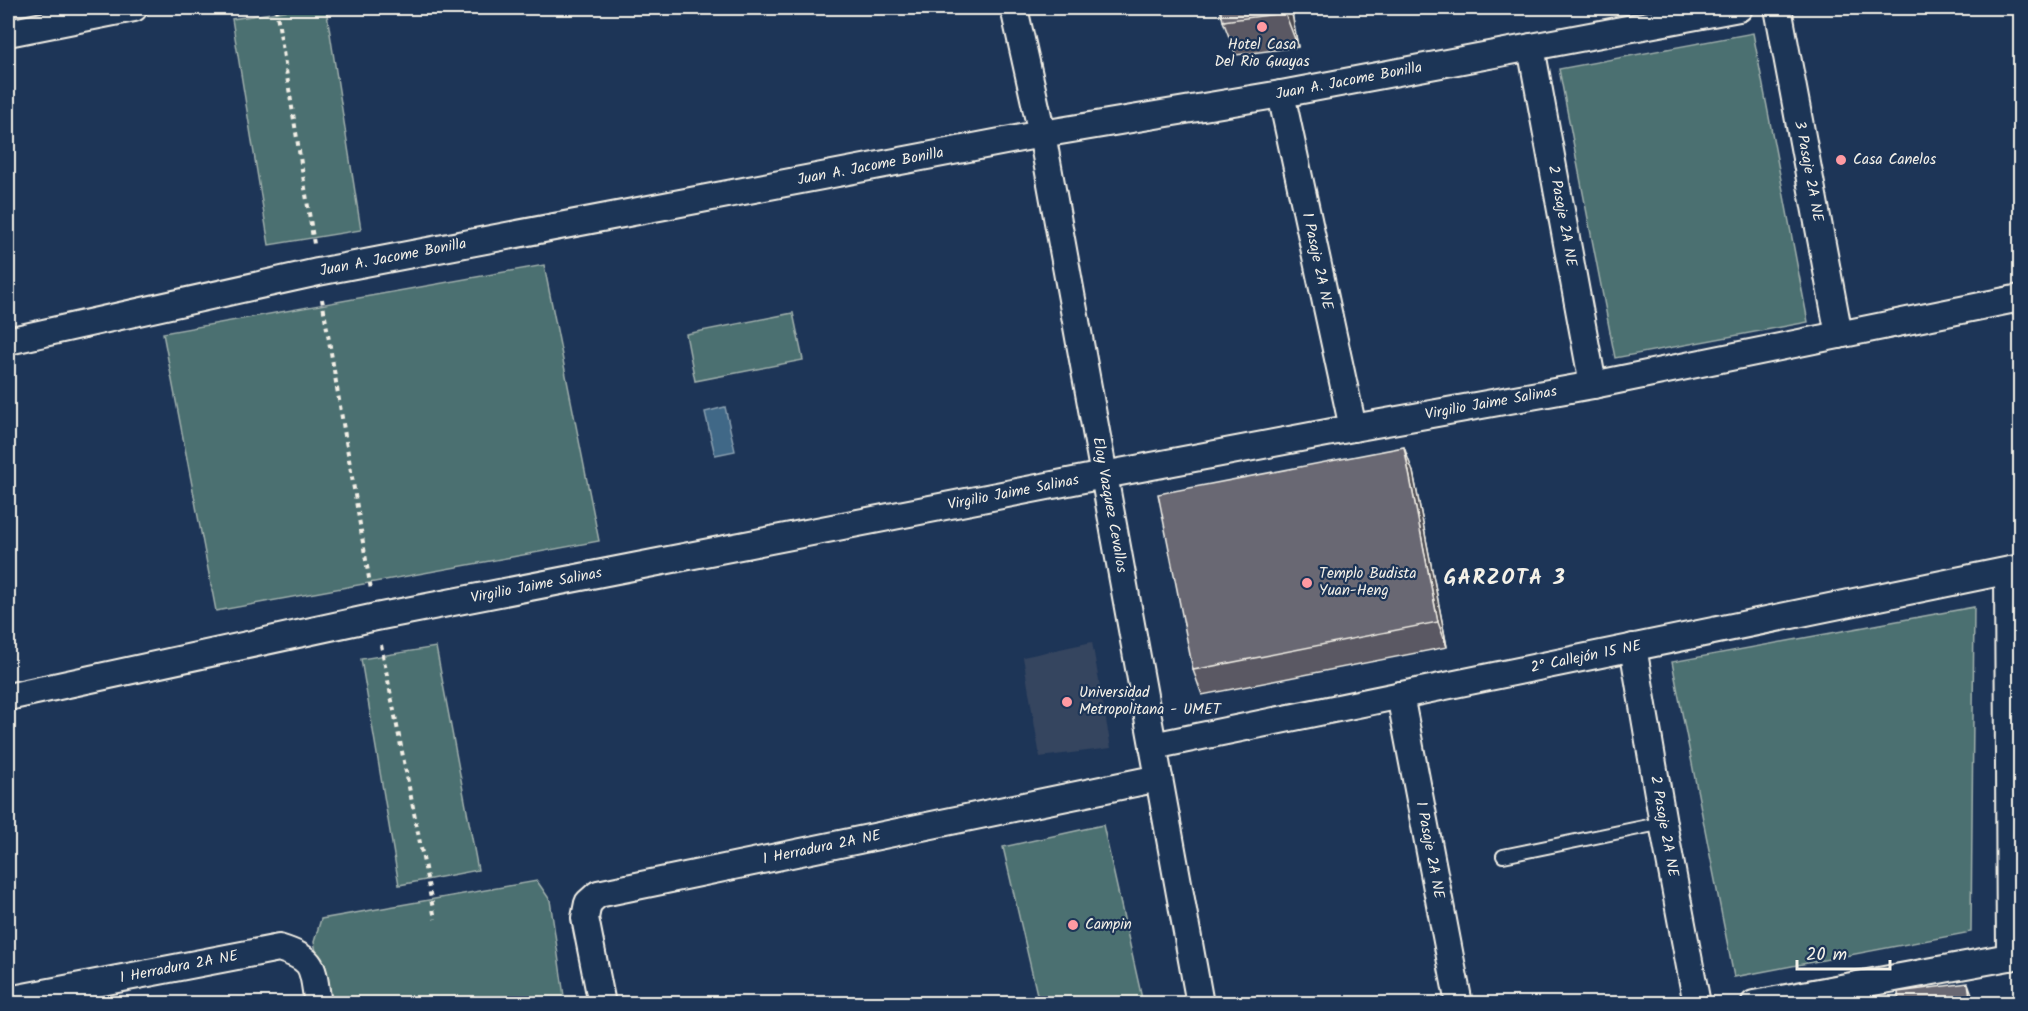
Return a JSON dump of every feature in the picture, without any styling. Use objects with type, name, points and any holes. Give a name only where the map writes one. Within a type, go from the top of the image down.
[{"type":"street","points":[[8,33],[134,8]]},
{"type":"street","name":"Eloy Vazquez Cevallos","points":[[1014,8],[1042,134],[1200,1004]]},
{"type":"street","name":"Juan A. Jacome Bonilla","points":[[8,341],[318,272],[1042,134],[1281,94],[1739,8]]},
{"type":"street","name":"3 Pasaje 2A NE","points":[[1778,8],[1839,334]]},
{"type":"street","name":"2 Pasaje 2A NE","points":[[1531,47],[1593,385]]},
{"type":"street","name":"1 Pasaje 2A NE","points":[[1281,94],[1353,428]]},
{"type":"street","name":"Virgilio Jaime Salinas","points":[[8,697],[376,617],[1104,475],[1593,385],[2020,298]]},
{"type":"street","points":[[1754,1004],[2015,956],[2014,569]]},
{"type":"street","name":"2° Callejón 15 NE","points":[[1153,746],[2014,569]]},
{"type":"street","name":"2 Pasaje 2A NE","points":[[1633,647],[1697,1004]]},
{"type":"street","name":"1 Pasaje 2A NE","points":[[1400,695],[1459,1004]]},
{"type":"street","name":"1 Herradura 2A NE","points":[[602,1004],[585,918],[588,903],[598,894],[1159,778]]},
{"type":"street","name":"1 Herradura 2A NE","points":[[8,1000],[279,948],[299,955],[311,966],[318,1004]]},
{"type":"lane","points":[[1503,856],[1663,823]]},
{"type":"path","points":[[276,8],[376,617],[435,919]]},
{"type":"shaded area","points":[[725,407],[735,451],[715,455],[705,412]]},
{"type":"shaded area","name":"Universidad Metropolitana - UMET","points":[[1092,642],[1111,748],[1040,757],[1023,657]]},
{"type":"green space","points":[[303,8],[326,8],[361,230],[269,245],[232,19]]},
{"type":"green space","points":[[1753,33],[1808,322],[1615,358],[1559,69]]},
{"type":"green space","points":[[544,265],[599,541],[216,611],[163,333]]},
{"type":"green space","points":[[793,313],[803,360],[695,381],[686,334]]},
{"type":"green space","points":[[1974,607],[1971,932],[1734,977],[1672,662]]},
{"type":"green space","points":[[436,647],[478,870],[399,885],[361,659]]},
{"type":"green space","name":"Campin","points":[[1103,825],[1143,1003],[1039,1003],[1003,847]]},
{"type":"green space","points":[[537,881],[550,900],[565,1003],[327,1003],[314,942],[321,919]]},
{"type":"building","points":[[1220,8],[1284,8],[1285,13],[1223,21]]},
{"type":"building","name":"Templo Budista Yuan-Heng","points":[[1404,447],[1438,622],[1193,670],[1158,494]]},
{"type":"building","points":[[1968,983],[1971,1004],[1899,1004],[1898,992]]},
{"type":"place","name":"Hotel Casa Del Rio Guayas","points":[[1262,27]]},
{"type":"place","name":"Casa Canelos","points":[[1841,160]]},
{"type":"place","name":"Templo Budista Yuan-Heng","points":[[1307,583]]},
{"type":"place","name":"Universidad Metropolitana - UMET","points":[[1067,702]]},
{"type":"place","name":"Campin","points":[[1073,925]]},
{"type":"district","name":"GARZOTA 3","points":[[1505,578]]}]
